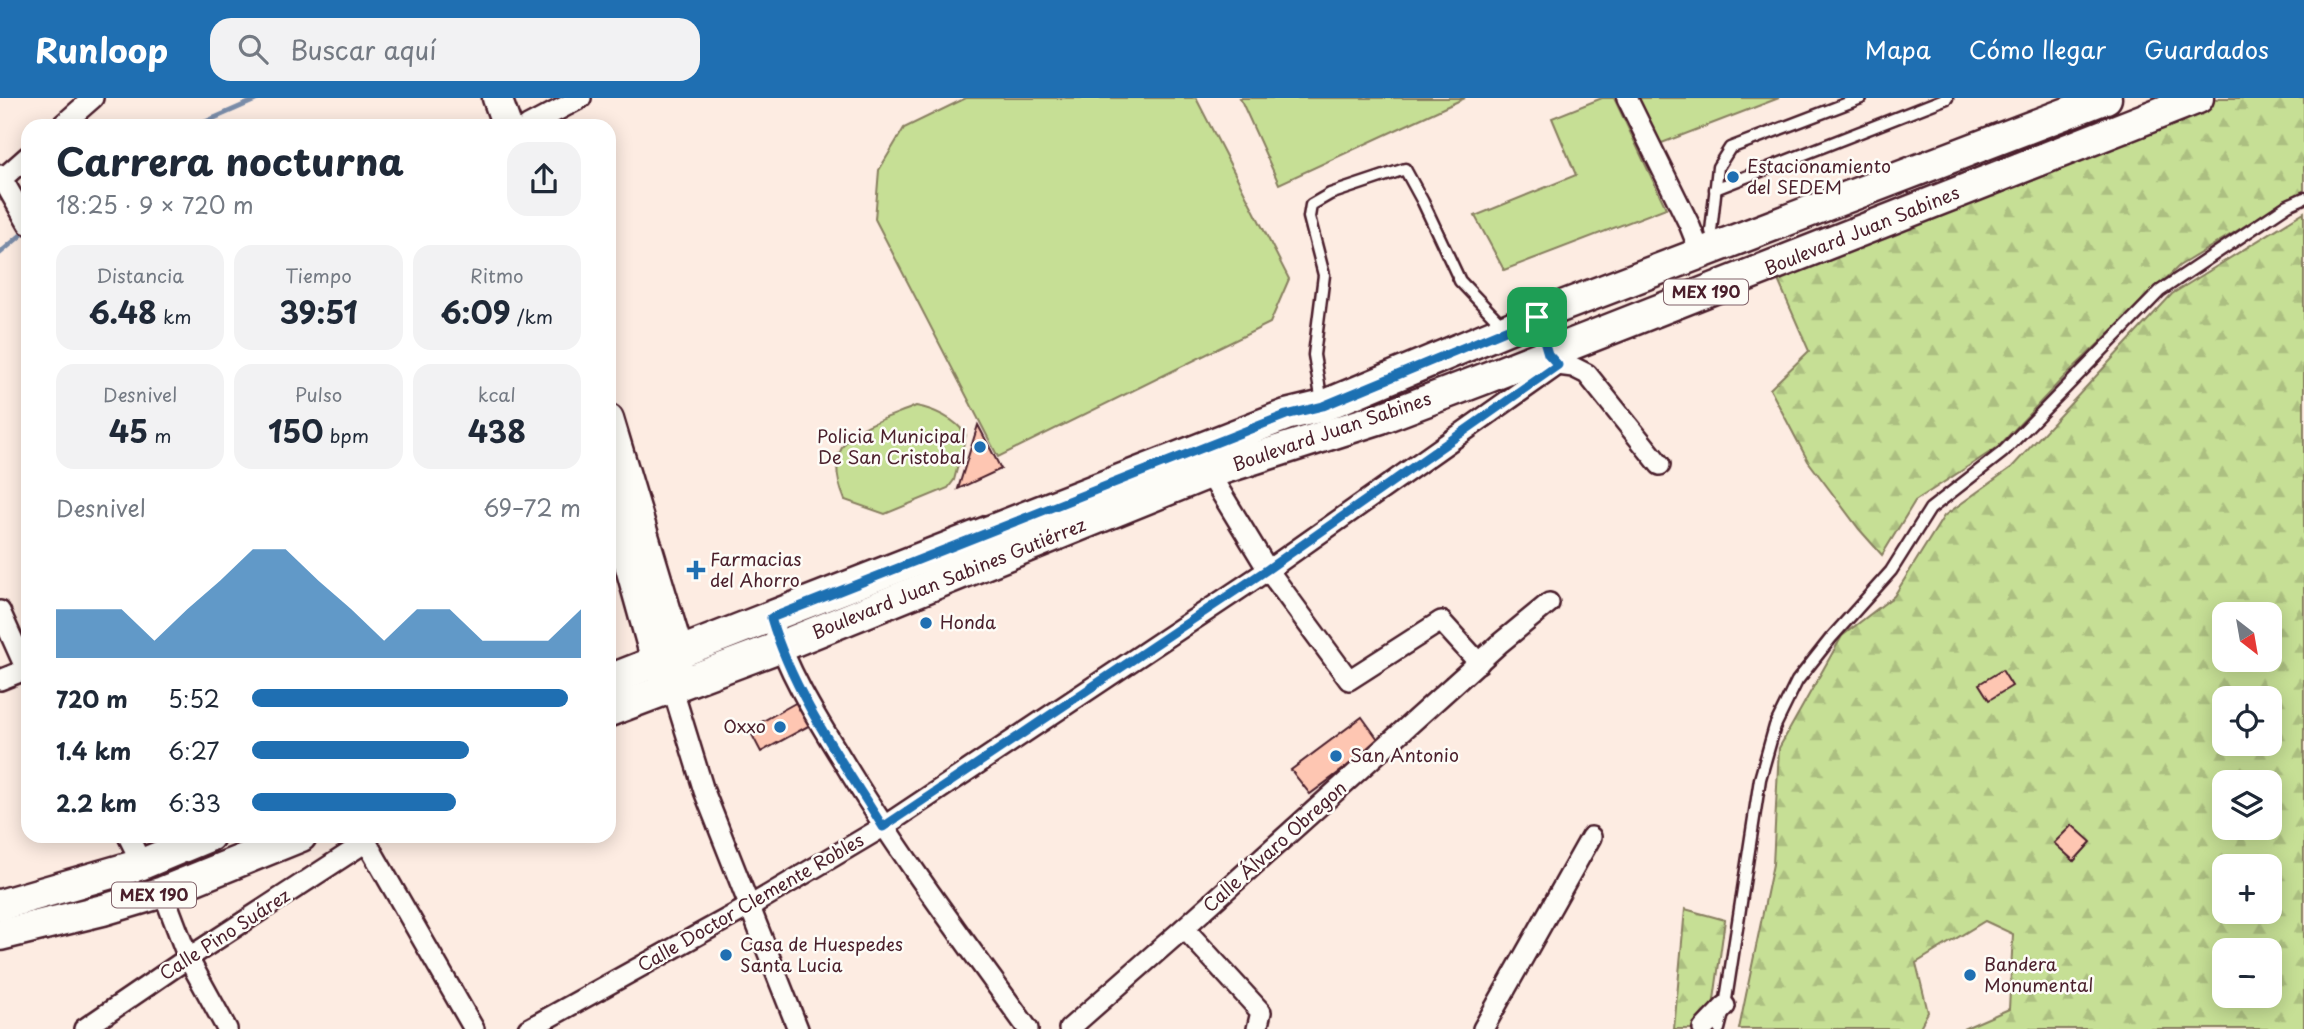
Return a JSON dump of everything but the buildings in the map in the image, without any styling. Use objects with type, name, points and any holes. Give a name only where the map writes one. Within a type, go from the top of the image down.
[{"type":"main road","points":[[497,98],[504,119]]},
{"type":"main road","points":[[518,98],[525,119]]},
{"type":"main road","name":"Boulevard Juan Sabines","points":[[1230,439],[1286,415],[1323,406],[1537,317],[2106,98]]},
{"type":"main road","name":"Boulevard Juan Sabines","points":[[1209,473],[1553,359],[2198,98]]},
{"type":"main road","name":"Boulevard Juan Sabines Gutiérrez","points":[[616,677],[1230,439]]},
{"type":"main road","points":[[616,447],[668,657],[672,687]]},
{"type":"main road","name":"Boulevard Juan Sabines Gutiérrez","points":[[616,708],[779,647],[1209,473]]},
{"type":"main road","points":[[616,512],[668,657]]},
{"type":"main road","name":"MEX 190","points":[[0,905],[142,864],[192,843]]},
{"type":"main road","name":"MEX 190","points":[[0,935],[50,924],[163,892],[284,843]]},
{"type":"street","points":[[69,119],[93,98]]},
{"type":"street","points":[[540,119],[581,98]]},
{"type":"street","points":[[1627,98],[1689,224],[1709,251]]},
{"type":"street","points":[[21,161],[1,177],[9,203],[21,216]]},
{"type":"street","points":[[1537,317],[1553,359],[1587,374],[1660,465]]},
{"type":"street","name":"Calle Doctor Clemente Robles","points":[[528,1029],[750,906],[883,827],[1268,569],[1553,359]]},
{"type":"street","points":[[1209,473],[1268,569],[1349,680],[1441,621],[1479,663]]},
{"type":"street","name":"Calle Álvaro Obregon","points":[[1069,1029],[1549,603]]},
{"type":"street","points":[[0,611],[21,660]]},
{"type":"street","points":[[771,618],[779,647],[821,726],[883,827],[1028,1029]]},
{"type":"street","points":[[0,680],[21,674]]},
{"type":"street","points":[[672,687],[704,791],[799,1029]]},
{"type":"street","points":[[1483,1029],[1591,837]]},
{"type":"street","points":[[132,843],[142,864]]},
{"type":"street","name":"Calle Pino Suárez","points":[[84,1029],[358,843]]},
{"type":"street","points":[[366,843],[474,1029]]},
{"type":"street","points":[[163,892],[188,958],[227,1029]]},
{"type":"street","points":[[1184,928],[1261,1012],[1257,1029]]},
{"type":"street","points":[[1703,1029],[1725,1006]]},
{"type":"lane","points":[[1709,251],[1718,167],[1730,149],[1861,98]]},
{"type":"lane","points":[[1912,98],[1916,110]]},
{"type":"lane","points":[[1715,189],[1947,98]]},
{"type":"lane","points":[[1323,406],[1314,355],[1324,275],[1309,217],[1311,205],[1330,194],[1405,169],[1460,281],[1506,330]]},
{"type":"lane","points":[[1719,1029],[1725,1006],[1760,779],[1775,726],[1797,681],[1891,571],[1930,509],[2003,452],[2160,291],[2288,205],[2304,198]]},
{"type":"green space","points":[[966,98],[1196,98],[1289,279],[1270,323],[998,457],[875,219],[879,170],[904,128]]},
{"type":"green space","points":[[1240,98],[1465,98],[1279,184]]},
{"type":"green space","points":[[1602,98],[1614,98],[1666,208],[1504,270],[1475,216],[1576,175],[1552,118]]},
{"type":"green space","points":[[1630,98],[1779,98],[1654,146]]},
{"type":"green space","points":[[2219,98],[2304,98],[2304,190],[2179,266],[2064,377],[1998,447],[1915,501],[1882,555],[1808,461],[1770,389],[1809,351],[1771,264]]},
{"type":"green space","points":[[2304,212],[2304,1029],[1963,1029],[2009,1009],[2013,934],[1985,921],[1916,963],[1928,1012],[1919,1029],[1739,1029],[1773,864],[1779,748],[1842,636],[1894,596],[1944,516],[2012,467],[2172,294]]},
{"type":"green space","points":[[916,406],[944,416],[966,435],[954,480],[948,488],[885,514],[845,500],[838,478],[838,460],[843,447],[865,427]]},
{"type":"green space","points":[[1685,909],[1725,920],[1710,1029],[1674,1029]]},
{"type":"waterway","points":[[212,119],[260,98]]},
{"type":"waterway","points":[[0,253],[21,235]]},
{"type":"place","name":"Estacionamiento del SEDEM","points":[[1733,177]]},
{"type":"place","name":"Policia Municipal De San Cristobal","points":[[980,447]]},
{"type":"place","name":"Farmacias del Ahorro","points":[[696,570]]},
{"type":"place","name":"Honda","points":[[926,623]]},
{"type":"place","name":"Oxxo","points":[[780,727]]},
{"type":"place","name":"San Antonio","points":[[1336,756]]},
{"type":"place","name":"Casa de Huespedes Santa Lucia","points":[[726,955]]},
{"type":"place","name":"Bandera Monumental","points":[[1970,975]]},
{"type":"route","points":[[1537,317],[1548,354],[1558,365],[1268,569],[883,827],[821,726],[779,647],[771,618],[1286,415],[1323,406],[1537,317]]}]
